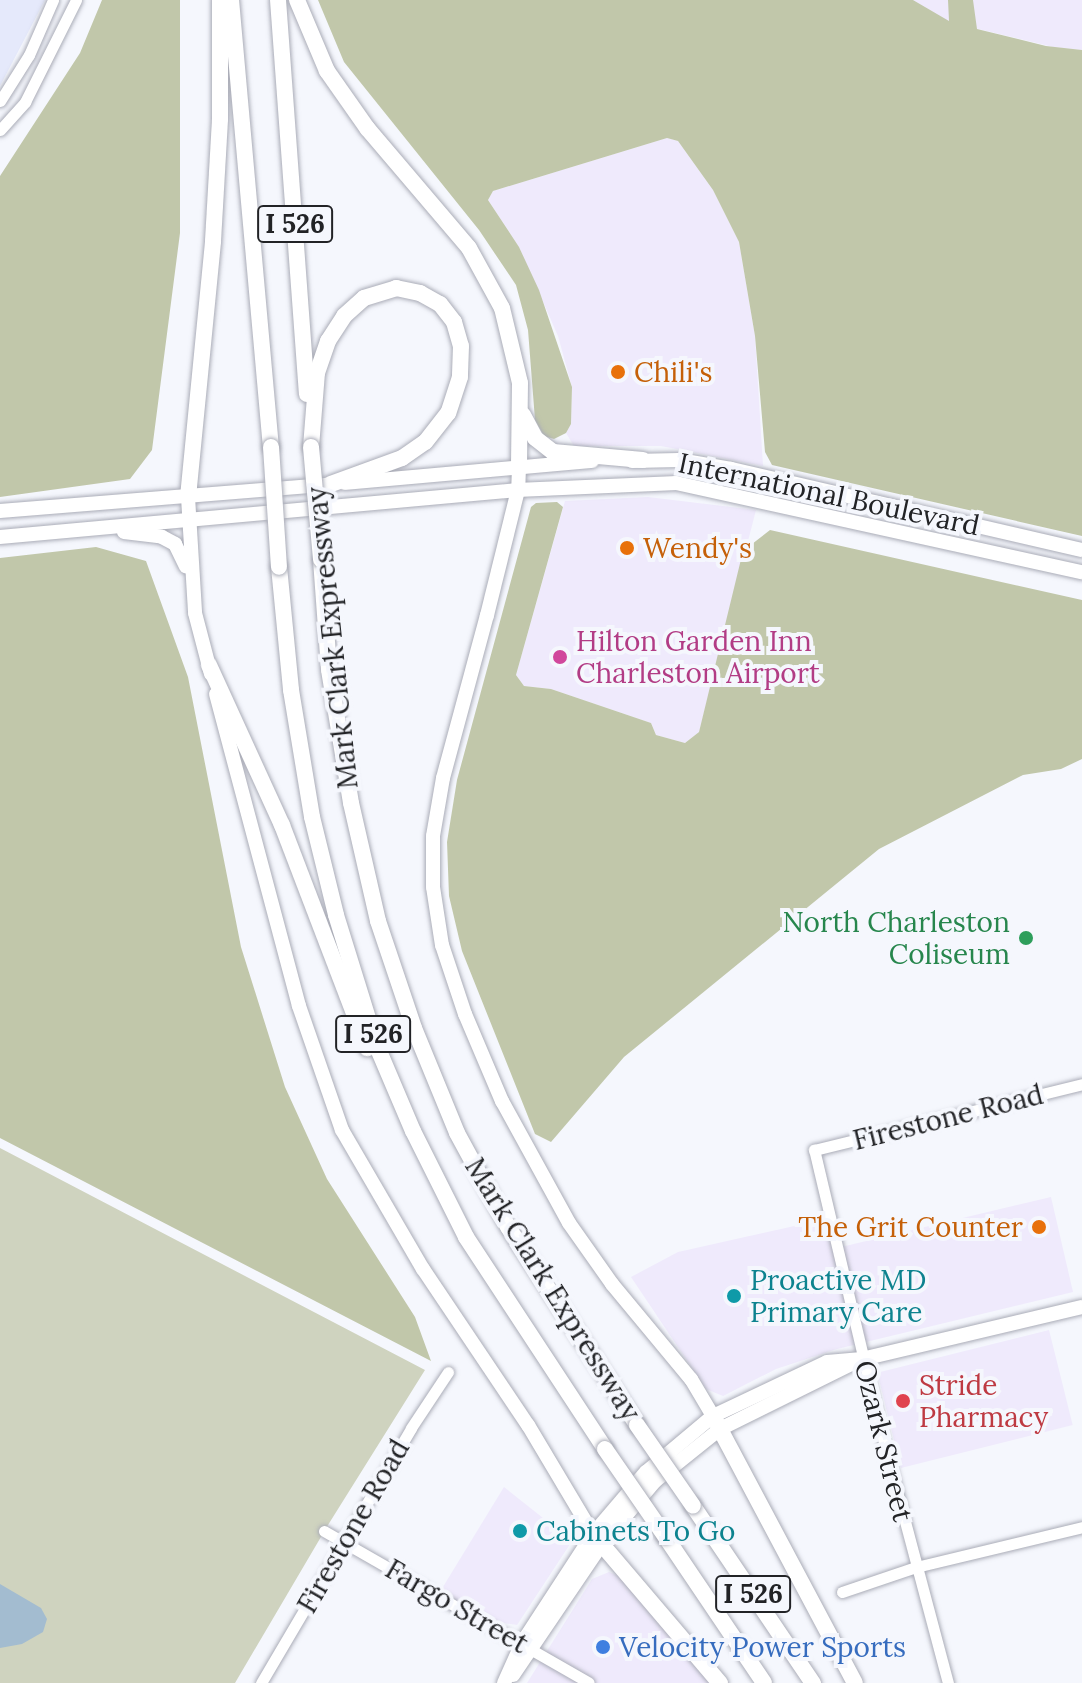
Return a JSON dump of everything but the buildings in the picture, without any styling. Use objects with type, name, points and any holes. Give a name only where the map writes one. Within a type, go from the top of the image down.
[{"type":"highway","points":[[188,497],[210,288],[220,119],[220,0]]},
{"type":"highway","name":"Mark Clark Expressway","points":[[231,0],[279,567],[296,728],[312,817],[336,915],[391,1083],[447,1200],[516,1317],[764,1683]]},
{"type":"highway","name":"Mark Clark Expressway","points":[[278,0],[333,699],[353,815],[378,921],[414,1028],[457,1133],[508,1227],[637,1425],[813,1683]]},
{"type":"highway","points":[[297,0],[315,50],[343,95],[469,248],[484,272],[510,334],[522,413],[519,467]]},
{"type":"highway","points":[[311,447],[317,373],[328,341],[344,316],[364,298],[396,288],[420,293],[440,304],[454,322],[461,346],[460,377],[448,413],[425,442],[402,458],[331,484]]},
{"type":"highway","points":[[522,413],[535,438],[553,452],[643,460]]},
{"type":"highway","points":[[209,665],[282,825],[389,1101],[418,1160],[447,1200]]},
{"type":"highway","points":[[716,1422],[855,1683]]},
{"type":"highway","points":[[597,1540],[720,1683]]},
{"type":"main road","name":"International Boulevard","points":[[0,511],[519,467],[679,460],[731,469],[1082,550]]},
{"type":"main road","points":[[519,467],[518,490],[443,778],[433,836],[433,874],[442,945],[465,1014],[502,1101],[569,1223],[612,1284],[691,1379],[716,1422]]},
{"type":"main road","name":"International Boulevard","points":[[0,537],[518,490],[676,483],[1082,572]]},
{"type":"main road","points":[[188,497],[195,613],[299,1006],[342,1130],[415,1255],[528,1425],[597,1540]]},
{"type":"main road","points":[[88,529],[162,537],[175,544],[191,580]]},
{"type":"main road","points":[[1064,568],[1082,580]]},
{"type":"main road","points":[[506,1683],[597,1540],[716,1422],[862,1359],[1082,1307]]},
{"type":"street","points":[[0,101],[29,55],[53,0]]},
{"type":"street","points":[[0,130],[25,102],[76,0]]},
{"type":"street","name":"Firestone Road","points":[[814,1150],[1082,1084]]},
{"type":"street","name":"Ozark Street","points":[[814,1150],[862,1359],[948,1683]]},
{"type":"street","name":"Firestone Road","points":[[261,1683],[448,1372]]},
{"type":"street","points":[[842,1592],[916,1567],[1082,1527]]},
{"type":"street","name":"Fargo Street","points":[[324,1531],[589,1683]]},
{"type":"shaded area","points":[[0,0],[45,0],[0,86]]},
{"type":"shaded area","points":[[913,0],[1082,0],[1082,50],[1053,47],[949,22]]},
{"type":"shaded area","points":[[667,138],[678,141],[713,190],[739,242],[755,336],[763,466],[661,446],[574,446],[566,433],[571,424],[572,387],[558,336],[519,247],[488,200],[493,191]]},
{"type":"shaded area","points":[[648,497],[756,510],[699,732],[685,743],[656,735],[651,723],[551,689],[524,686],[516,675],[565,501]]},
{"type":"shaded area","points":[[1051,1197],[1073,1292],[837,1349],[776,1369],[723,1396],[706,1389],[631,1277],[678,1252],[830,1218],[837,1248]]},
{"type":"shaded area","points":[[1049,1330],[1073,1425],[901,1468],[877,1373]]},
{"type":"shaded area","points":[[504,1487],[572,1541],[517,1625],[479,1619],[438,1595]]},
{"type":"shaded area","points":[[609,1572],[621,1577],[711,1683],[527,1683],[592,1579]]},
{"type":"shaded area","points":[[0,1584],[41,1608],[47,1619],[43,1632],[22,1644],[0,1648]]},
{"type":"green space","points":[[102,0],[180,0],[180,233],[152,450],[130,479],[0,497],[0,176],[80,53]]},
{"type":"green space","points":[[318,0],[913,0],[949,21],[948,0],[973,0],[977,29],[1046,46],[1082,50],[1082,536],[772,465],[765,452],[755,336],[739,242],[713,190],[678,141],[667,138],[493,191],[488,200],[519,247],[539,290],[572,387],[571,424],[566,433],[554,439],[544,436],[535,420],[528,330],[516,285],[479,230],[344,62]]},
{"type":"green space","points":[[557,502],[563,507],[516,675],[524,686],[551,689],[651,723],[656,735],[685,743],[699,732],[743,551],[770,530],[1082,600],[1082,759],[1061,769],[1023,775],[879,849],[624,1057],[551,1142],[535,1134],[462,951],[449,896],[447,842],[457,780],[531,507],[536,503]]},
{"type":"green space","points":[[96,547],[146,561],[188,677],[241,947],[285,1087],[327,1179],[415,1317],[431,1361],[0,1138],[0,558]]},
{"type":"green space","points":[[0,1148],[425,1370],[328,1525],[235,1683],[0,1683]]},
{"type":"place","name":"Chili's","points":[[618,372]]},
{"type":"place","name":"Wendy's","points":[[627,548]]},
{"type":"place","name":"Hilton Garden Inn Charleston Airport","points":[[560,657]]},
{"type":"place","name":"North Charleston Coliseum","points":[[1026,938]]},
{"type":"place","name":"The Grit Counter","points":[[1039,1227]]},
{"type":"place","name":"Proactive MD Primary Care","points":[[734,1296]]},
{"type":"place","name":"Stride Pharmacy","points":[[903,1401]]},
{"type":"place","name":"Cabinets To Go","points":[[520,1531]]},
{"type":"place","name":"Velocity Power Sports","points":[[603,1647]]}]
